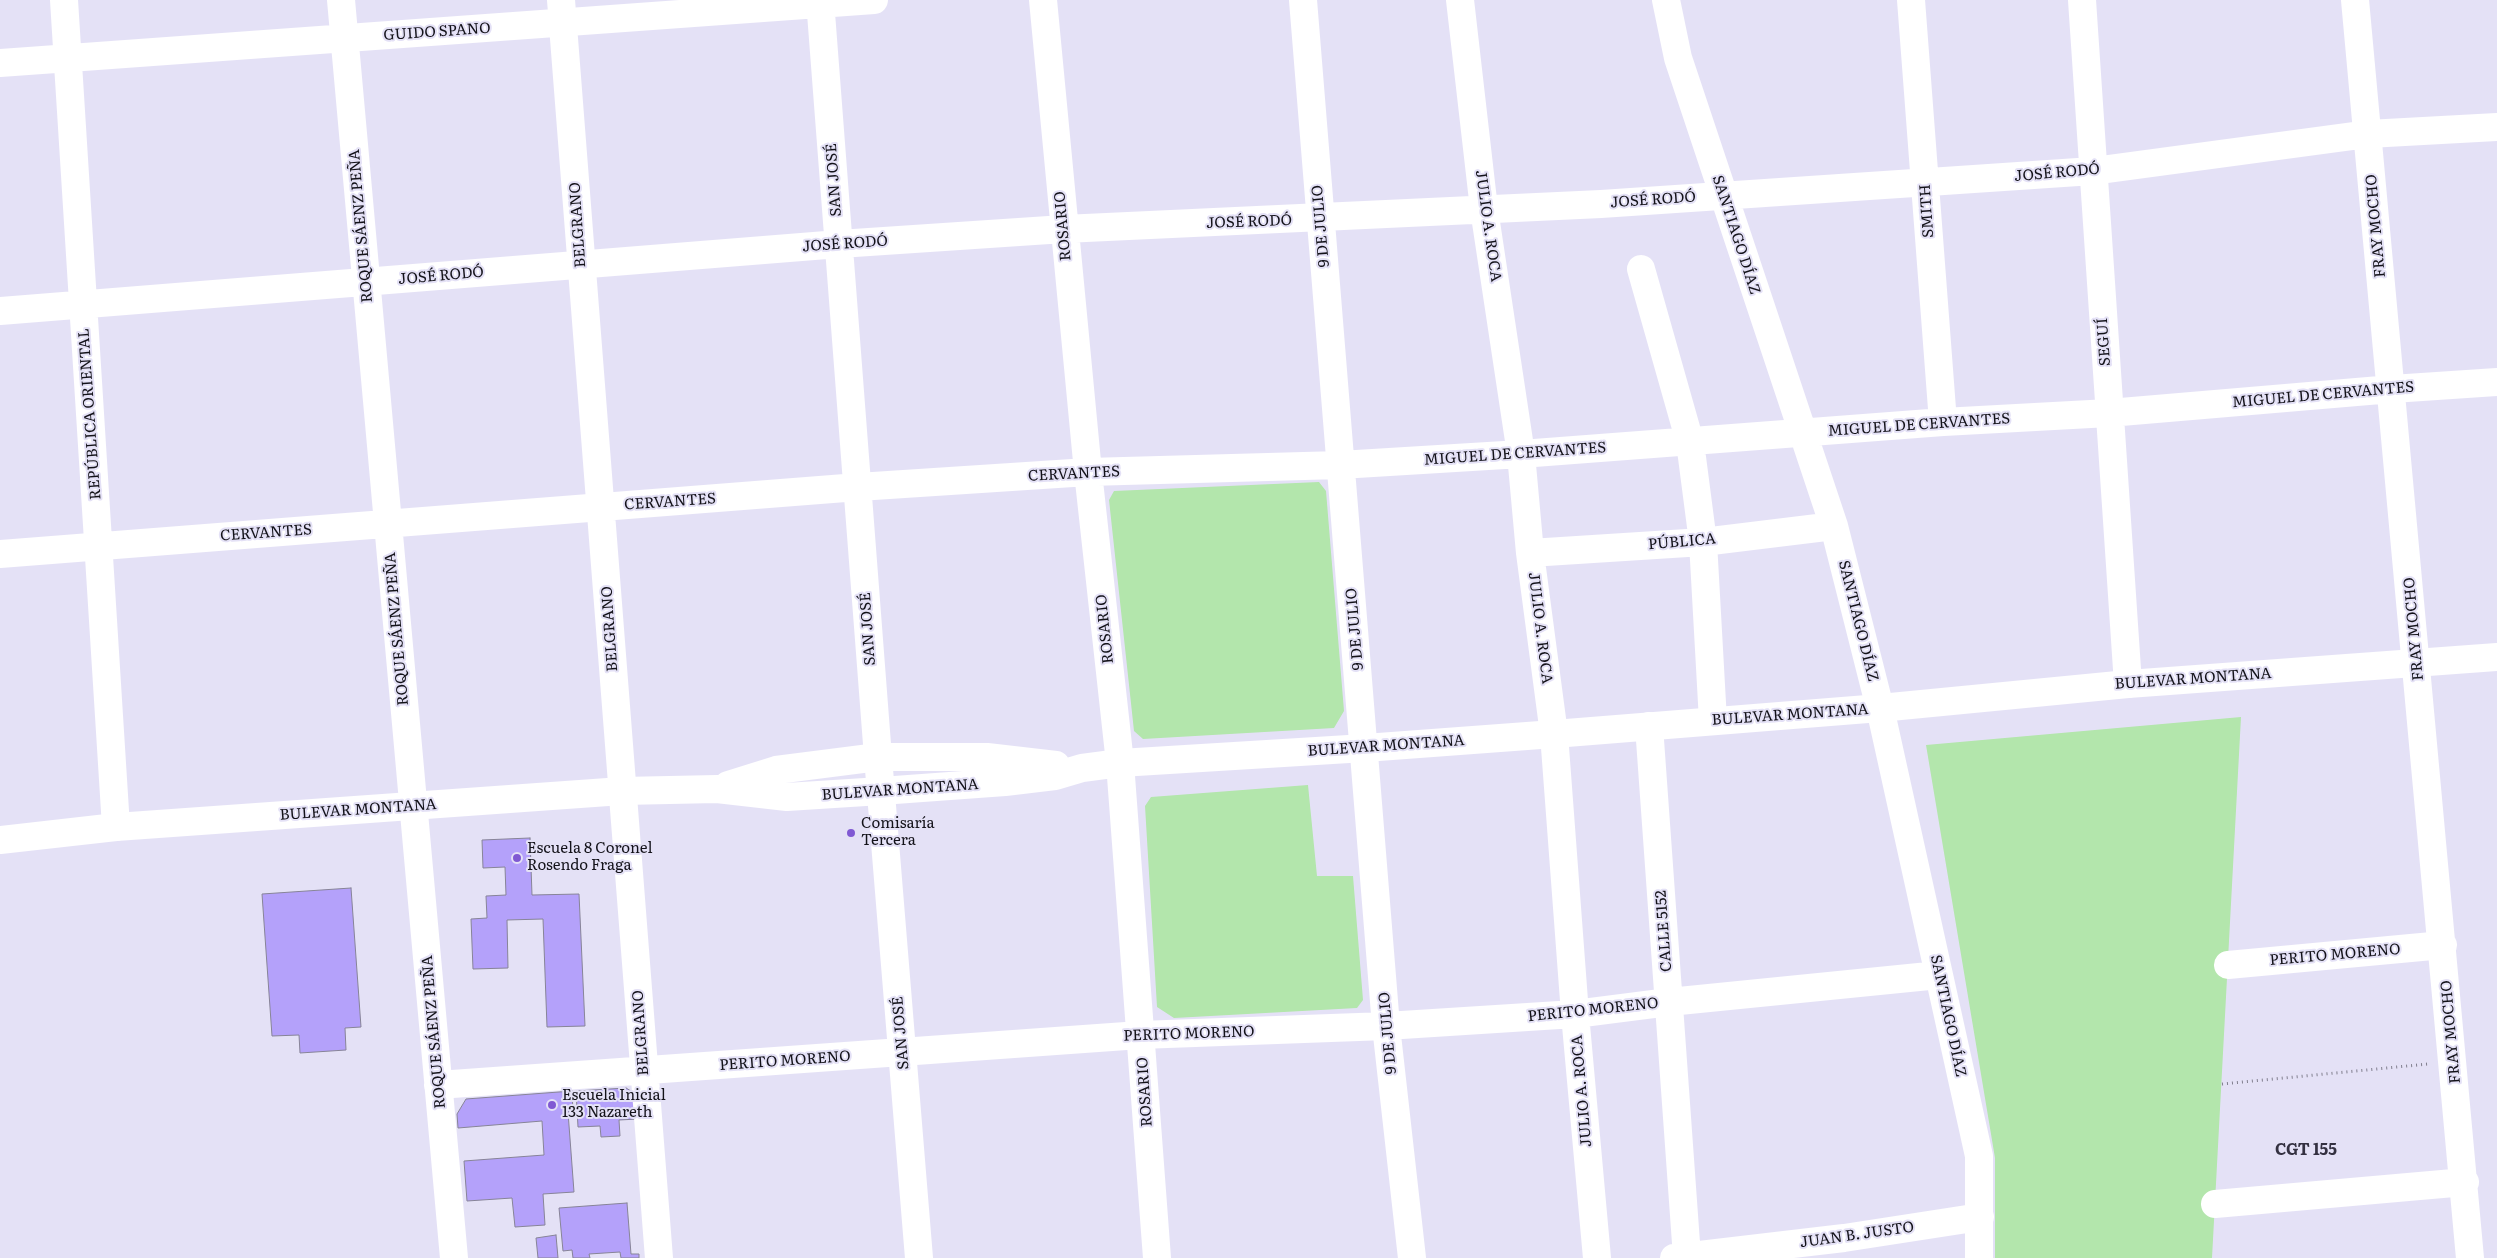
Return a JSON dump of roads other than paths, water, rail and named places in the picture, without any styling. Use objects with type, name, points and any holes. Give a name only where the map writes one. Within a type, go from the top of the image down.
[{"type":"street","name":"REPÚBLICA ORIENTAL","points":[[64,0],[116,827]]},
{"type":"street","name":"ROQUE SÁENZ PEÑA","points":[[341,0],[454,1258]]},
{"type":"street","name":"GUIDO SPANO","points":[[0,63],[345,38],[562,11],[874,0]]},
{"type":"street","name":"ROSARIO","points":[[1043,0],[1088,472],[1120,763],[1157,1258]]},
{"type":"street","name":"9 DE JULIO","points":[[1303,0],[1386,1026],[1412,1258]]},
{"type":"street","name":"JULIO A. ROCA","points":[[1460,0],[1484,209],[1521,454],[1530,553],[1554,734],[1575,1014],[1597,1258]]},
{"type":"street","name":"SANTIAGO DÍAZ","points":[[1666,0],[1678,58],[1722,195],[1834,526],[1880,708],[1979,1156],[1979,1258]]},
{"type":"street","name":"SMITH","points":[[1911,0],[1943,422]]},
{"type":"street","name":"SEGUÍ","points":[[2082,0],[2128,684]]},
{"type":"street","name":"FRAY MOCHO","points":[[2355,0],[2465,1182],[2470,1258]]},
{"type":"street","name":"SAN JOSÉ","points":[[820,2],[878,757],[919,1258]]},
{"type":"street","name":"BELGRANO","points":[[562,11],[658,1258]]},
{"type":"street","name":"JOSÉ RODÓ","points":[[0,311],[839,244],[1064,230],[1601,204],[2093,171],[2368,134],[2497,127]]},
{"type":"street","points":[[1641,268],[1690,442],[1703,542],[1713,721]]},
{"type":"street","name":"MIGUEL DE CERVANTES","points":[[1340,465],[1690,442],[1943,422],[2109,413],[2497,382]]},
{"type":"street","name":"CERVANTES","points":[[0,554],[858,487],[1088,472],[1340,465]]},
{"type":"street","name":"PÚBLICA","points":[[1530,553],[1703,542],[1834,526]]},
{"type":"street","name":"BULEVAR MONTANA","points":[[0,840],[116,827],[622,791],[717,789],[786,797],[1005,782],[1055,776],[1082,768],[1120,763],[1554,734],[1880,708],[2128,684],[2497,658]]},
{"type":"street","name":"CALLE 5152","points":[[1649,726],[1669,1002],[1681,1257]]},
{"type":"street","name":"BULEVAR MONTANA","points":[[717,789],[776,770],[878,757],[987,757],[1082,768]]},
{"type":"street","name":"PERITO MORENO","points":[[2228,966],[2443,945]]},
{"type":"street","name":"PERITO MORENO","points":[[438,1085],[1140,1035],[1386,1026],[1575,1014],[1669,1002],[1939,975]]},
{"type":"street","points":[[2215,1204],[2465,1182]]},
{"type":"street","name":"JUAN B. JUSTO","points":[[1681,1257],[1845,1248],[1980,1217]]},
{"type":"place","name":"Comisaría Tercera","points":[[851,833]]},
{"type":"place","name":"Escuela 8 Coronel Rosendo Fraga","points":[[517,858]]},
{"type":"place","name":"Escuela Inicial 133 Nazareth","points":[[552,1105]]},
{"type":"district","name":"CGT 155","points":[[2306,1150]]}]
